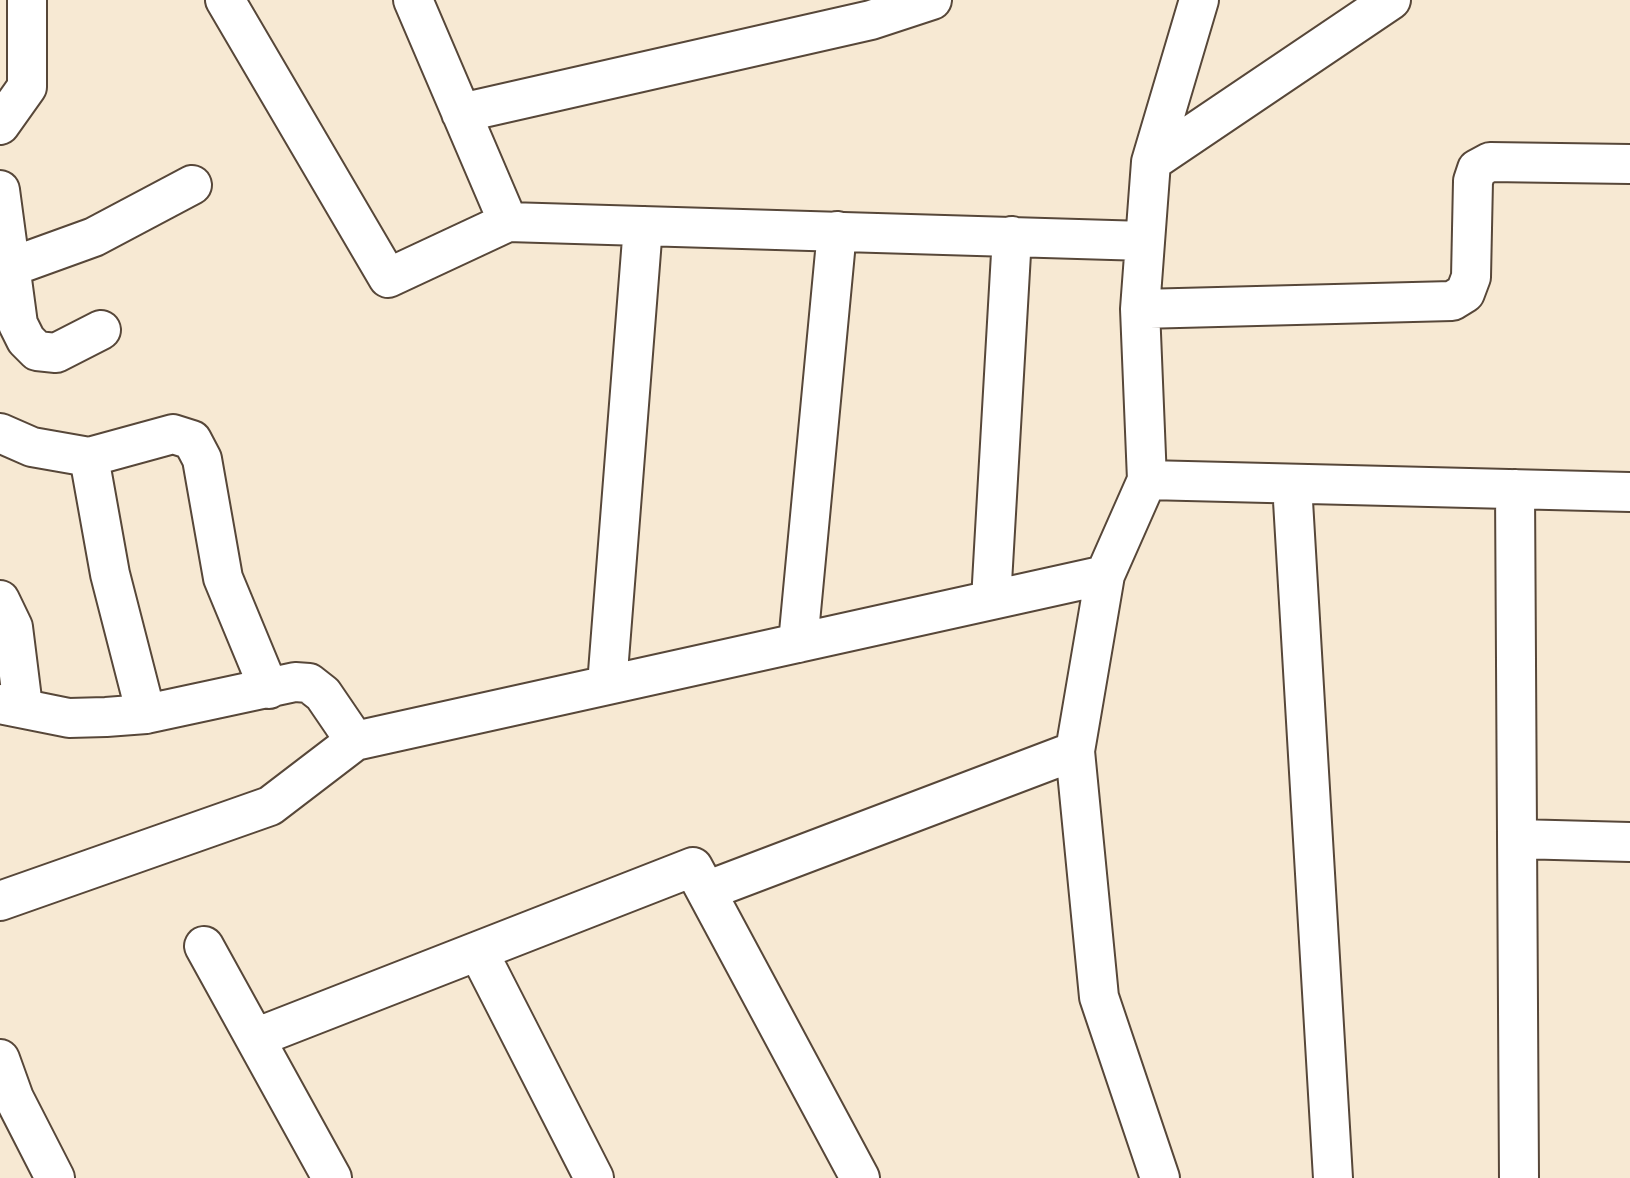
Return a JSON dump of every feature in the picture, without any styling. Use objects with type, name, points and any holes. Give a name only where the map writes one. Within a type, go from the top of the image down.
[{"type":"street","points":[[0,125],[27,87],[27,0]]},
{"type":"street","points":[[225,0],[388,278],[508,222],[1145,241]]},
{"type":"street","points":[[413,0],[508,222]]},
{"type":"street","points":[[461,113],[871,20],[932,0]]},
{"type":"street","points":[[1160,1178],[1099,997],[1075,751],[1105,575],[1147,480],[1140,309],[1151,162],[1199,0]]},
{"type":"street","points":[[1151,162],[1391,0]]},
{"type":"street","points":[[1140,309],[1452,301],[1465,293],[1471,277],[1473,181],[1477,169],[1490,162],[1630,164]]},
{"type":"street","points":[[11,267],[94,237],[192,185]]},
{"type":"street","points":[[0,190],[18,324],[37,351],[56,353],[101,330]]},
{"type":"street","points":[[607,685],[643,226]]},
{"type":"street","points":[[798,643],[837,231]]},
{"type":"street","points":[[991,600],[1012,236]]},
{"type":"street","points":[[0,433],[32,447],[89,457],[173,434],[192,440],[202,459],[223,578],[269,689]]},
{"type":"street","points":[[89,457],[110,574],[146,714]]},
{"type":"street","points":[[1147,480],[1630,492]]},
{"type":"street","points":[[1292,484],[1333,1178]]},
{"type":"street","points":[[1515,489],[1519,1178]]},
{"type":"street","points":[[0,901],[270,806],[355,741],[1105,575]]},
{"type":"street","points":[[0,600],[13,627],[12,706],[69,718],[146,714],[295,682],[309,683],[323,694],[355,741]]},
{"type":"street","points":[[706,891],[1075,751]]},
{"type":"street","points":[[1517,839],[1630,842]]},
{"type":"street","points":[[255,1038],[693,867],[860,1178]]},
{"type":"street","points":[[204,946],[332,1178]]},
{"type":"street","points":[[478,951],[594,1178]]},
{"type":"street","points":[[0,1059],[7,1100],[55,1178]]}]
